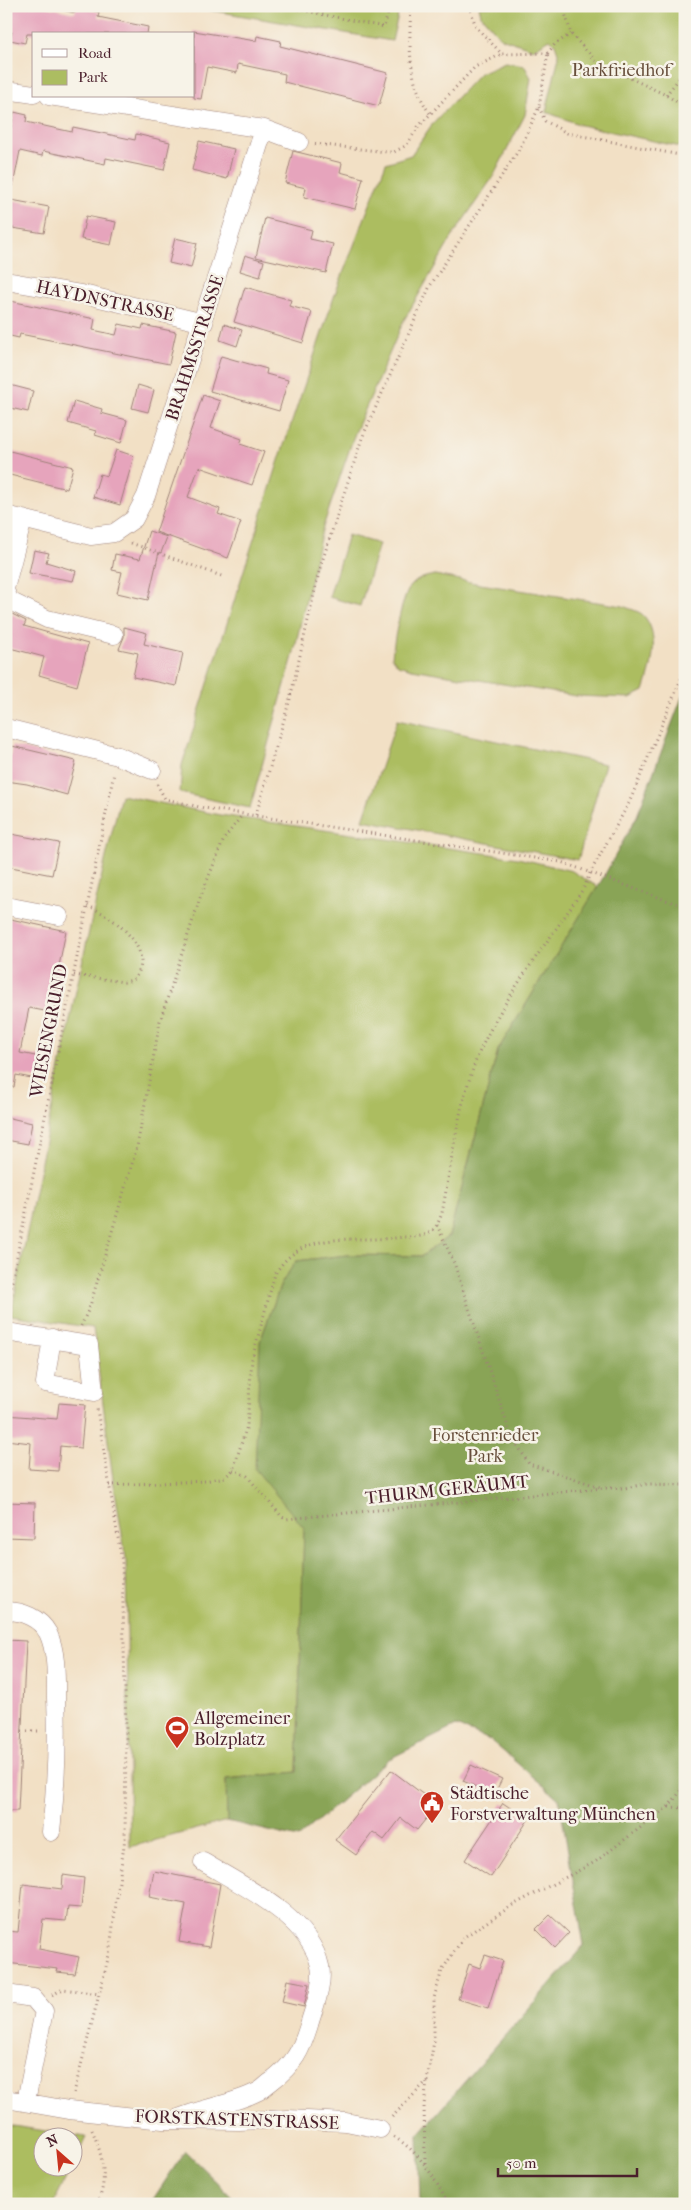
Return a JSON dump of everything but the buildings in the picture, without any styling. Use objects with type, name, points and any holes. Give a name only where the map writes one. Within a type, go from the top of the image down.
[{"type":"street","points":[[6,90],[32,94]]},
{"type":"street","points":[[62,98],[264,129],[299,142]]},
{"type":"street","name":"BRAHMSSTRASSE","points":[[15,517],[91,536],[114,533],[134,519],[146,496],[204,323],[264,129]]},
{"type":"street","name":"HAYDNSTRASSE","points":[[6,281],[87,295],[204,323]]},
{"type":"street","points":[[6,585],[15,517]]},
{"type":"street","points":[[6,592],[10,601],[47,618],[114,635]]},
{"type":"street","points":[[6,728],[118,756],[152,770]]},
{"type":"street","points":[[6,906],[59,916]]},
{"type":"street","points":[[6,1332],[52,1338],[89,1345],[94,1392],[45,1382],[52,1338]]},
{"type":"street","points":[[6,1611],[18,1611],[36,1620],[48,1633],[52,1651],[56,1677],[58,1741],[57,1781],[51,1832]]},
{"type":"street","points":[[174,2120],[258,2092],[284,2072],[302,2049],[321,1981],[320,1966],[314,1949],[305,1933],[282,1912],[203,1862]]},
{"type":"street","points":[[6,1994],[33,1998],[44,2011],[26,2101]]},
{"type":"street","name":"FORSTKASTENSTRASSE","points":[[6,2099],[78,2111],[174,2120],[288,2118],[346,2122],[380,2129]]},
{"type":"path","points":[[295,6],[296,9],[384,27],[390,6]]},
{"type":"path","points":[[411,6],[409,56],[422,103],[431,115]]},
{"type":"path","points":[[469,6],[476,27],[502,54]]},
{"type":"path","points":[[563,6],[571,34],[598,63],[666,95],[685,107]]},
{"type":"path","points":[[256,815],[290,699],[320,568],[362,438],[430,286],[520,148],[539,106],[548,53],[555,44],[571,34]]},
{"type":"path","points":[[299,142],[394,152],[407,145],[418,127],[474,67],[502,54],[548,53]]},
{"type":"path","points":[[666,95],[685,71]]},
{"type":"path","points":[[539,106],[545,121],[567,133],[685,156]]},
{"type":"path","points":[[114,533],[120,539],[224,577]]},
{"type":"path","points":[[109,1485],[206,1481],[224,1477],[233,1470],[247,1426],[252,1359],[275,1274],[282,1263],[302,1247],[321,1241],[398,1238],[427,1234],[437,1225],[442,1213],[465,1093],[479,1054],[493,1025],[516,986],[586,886],[590,873],[629,803],[681,680],[685,663]]},
{"type":"path","name":"WIESENGRUND","points":[[6,1311],[118,756]]},
{"type":"path","points":[[160,792],[166,799],[243,815],[256,815],[520,854],[561,862],[685,907]]},
{"type":"path","points":[[74,1342],[90,1306],[137,1147],[160,1021],[188,933],[224,839],[243,815]]},
{"type":"path","points":[[74,975],[124,982],[133,980],[141,968],[139,953],[122,926],[113,918],[87,906]]},
{"type":"path","points":[[437,1225],[454,1263],[510,1433],[529,1464],[603,1488]]},
{"type":"path","points":[[94,1392],[122,1562],[126,1731],[125,1838],[109,1955],[99,1994],[78,2111],[88,2124],[101,2153],[104,2172],[102,2194],[98,2204]]},
{"type":"path","name":"THURM GERÄUMT","points":[[233,1470],[247,1476],[282,1517],[286,1519],[603,1488],[624,1488],[647,1484],[685,1485]]},
{"type":"path","points":[[425,2164],[424,2105],[434,2040],[434,1998],[442,1970],[464,1937],[513,1905],[594,1862],[668,1807],[685,1786]]},
{"type":"path","points":[[668,1807],[685,1808]]},
{"type":"path","points":[[63,1989],[99,1994]]},
{"type":"path","points":[[427,2081],[405,2106],[380,2129],[397,2139],[425,2164],[448,2204]]},
{"type":"path","points":[[442,2204],[444,2197]]},
{"type":"green space","points":[[185,6],[400,6],[392,41]]},
{"type":"green space","name":"Parkfriedhof","points":[[479,6],[685,6],[685,148],[581,125],[546,112],[559,56],[555,44],[550,39],[533,49],[501,38],[481,15]]},
{"type":"green space","points":[[505,62],[524,65],[531,78],[525,115],[493,177],[454,234],[404,320],[355,433],[322,530],[293,656],[250,808],[180,793],[182,765],[280,457],[335,294],[386,163],[411,155],[433,123],[480,73]]},
{"type":"green space","points":[[348,535],[379,544],[360,606],[329,597]]},
{"type":"green space","points":[[435,575],[480,584],[623,606],[640,613],[649,624],[653,643],[652,663],[644,691],[630,698],[576,696],[412,669],[398,665],[392,658],[398,620],[404,599],[414,583],[425,577]]},
{"type":"green space","name":"Forstenrieder Park","points":[[685,689],[685,2204],[420,2204],[418,2135],[584,1945],[559,1799],[490,1740],[456,1726],[389,1759],[298,1838],[227,1821],[226,1779],[297,1772],[304,1528],[255,1469],[260,1342],[281,1284],[296,1261],[347,1255],[422,1256],[449,1236],[498,1050],[603,878],[637,816]]},
{"type":"green space","points":[[397,720],[605,764],[578,860],[363,820]]},
{"type":"green space","points":[[121,795],[220,815],[518,858],[572,871],[598,887],[498,1050],[449,1236],[422,1256],[347,1255],[297,1261],[281,1284],[260,1342],[304,1528],[297,1772],[226,1779],[227,1821],[130,1847],[126,1558],[113,1479],[93,1328],[11,1315],[76,990]]},
{"type":"green space","points":[[6,2125],[32,2129],[32,2178],[66,2178],[53,2204],[6,2204]]},
{"type":"green space","points":[[82,2136],[86,2137],[82,2146]]},
{"type":"green space","points":[[185,2151],[239,2204],[150,2204]]},
{"type":"place","name":"Allgemeiner Bolzplatz","points":[[177,1749]]},
{"type":"place","name":"Städtische Forstverwaltung München","points":[[432,1824]]}]
